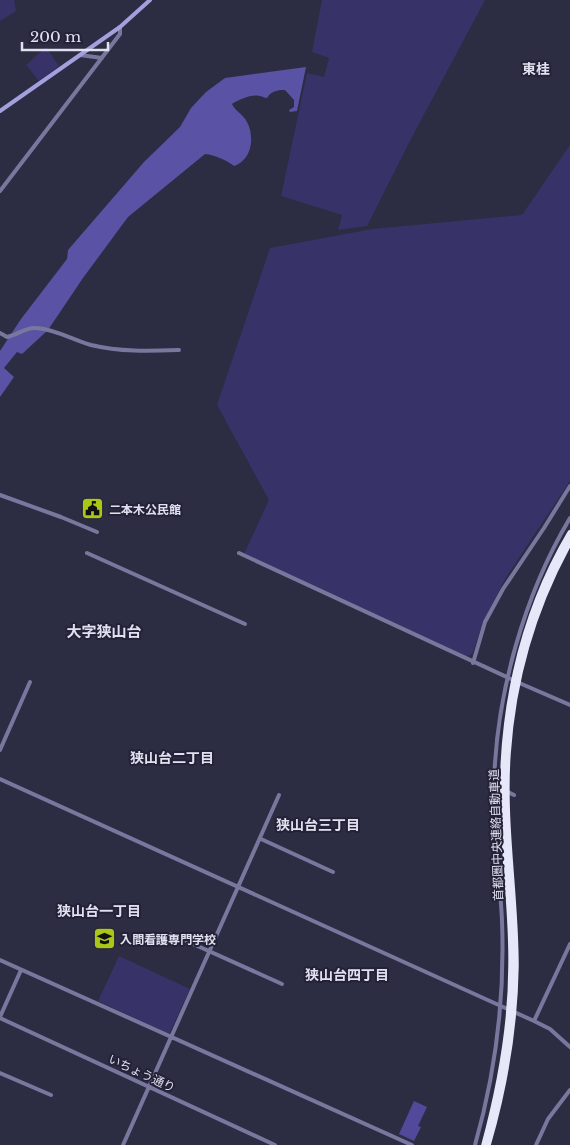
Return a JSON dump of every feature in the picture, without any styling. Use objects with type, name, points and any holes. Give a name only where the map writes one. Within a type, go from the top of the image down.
[{"type":"highway","name":"首都圏中央連絡自動車道","points":[[484,1145],[503,1063],[510,999],[510,937],[502,780],[508,715],[516,671],[533,613],[570,533]]},
{"type":"highway","name":"首都圏中央連絡自動車道","points":[[488,1145],[507,1064],[515,999],[514,928],[507,780],[512,715],[522,665],[537,614],[570,542]]},
{"type":"main road","points":[[0,111],[120,27],[150,0]]},
{"type":"street","points":[[0,190],[120,34],[120,27]]},
{"type":"street","points":[[80,55],[102,58]]},
{"type":"street","points":[[0,333],[8,337],[24,330],[36,328],[112,349],[132,351],[179,350]]},
{"type":"street","points":[[473,663],[485,622],[503,588],[570,486]]},
{"type":"street","points":[[0,495],[61,516],[97,532]]},
{"type":"street","points":[[475,1145],[491,1080],[503,1007],[502,922],[496,786],[502,707],[520,634],[545,564],[570,518]]},
{"type":"street","points":[[87,553],[245,624]]},
{"type":"street","points":[[239,553],[473,663],[570,705]]},
{"type":"street","points":[[0,750],[30,682]]},
{"type":"street","points":[[0,779],[534,1020],[550,1030],[570,1047]]},
{"type":"street","points":[[496,786],[513,795]]},
{"type":"street","points":[[122,1145],[280,795]]},
{"type":"street","points":[[261,839],[333,872]]},
{"type":"street","points":[[172,934],[282,984]]},
{"type":"street","points":[[534,1020],[570,944]]},
{"type":"street","points":[[0,960],[412,1145]]},
{"type":"street","points":[[0,1017],[21,970]]},
{"type":"street","name":"いちょう通り","points":[[0,1017],[275,1145]]},
{"type":"street","points":[[0,1073],[51,1096]]},
{"type":"street","points":[[536,1145],[548,1119],[570,1090]]},
{"type":"shaded area","points":[[0,0],[14,0],[16,11],[0,21]]},
{"type":"shaded area","points":[[322,0],[485,0],[367,226],[338,230],[342,215],[281,196],[307,73],[324,77],[329,58],[312,52]]},
{"type":"shaded area","points":[[46,47],[59,66],[39,81],[26,65]]},
{"type":"shaded area","points":[[306,67],[297,111],[290,112],[289,110],[294,107],[294,100],[285,90],[274,91],[267,98],[253,96],[232,104],[246,120],[251,134],[250,147],[245,159],[234,166],[213,155],[205,154],[128,217],[48,330],[22,354],[17,352],[4,368],[14,377],[0,397],[0,351],[21,319],[67,259],[68,250],[144,162],[180,127],[191,108],[206,92],[225,78]]},
{"type":"shaded area","points":[[570,145],[570,481],[505,579],[482,625],[473,652],[465,656],[244,554],[269,500],[217,405],[270,248],[372,229],[522,215]]},
{"type":"shaded area","points":[[119,956],[190,989],[169,1034],[98,1001]]},
{"type":"shaded area","points":[[414,1101],[427,1107],[418,1126],[421,1127],[414,1141],[399,1134]]},
{"type":"place","name":"二本木公民館","points":[[93,509]]},
{"type":"place","name":"入間看護専門学校","points":[[104,939]]},
{"type":"district","name":"東桂","points":[[536,69]]},
{"type":"district","name":"大字狭山台","points":[[104,631]]},
{"type":"district","name":"狭山台二丁目","points":[[172,758]]},
{"type":"district","name":"狭山台三丁目","points":[[318,825]]},
{"type":"district","name":"狭山台一丁目","points":[[99,911]]},
{"type":"district","name":"狭山台四丁目","points":[[347,975]]}]
